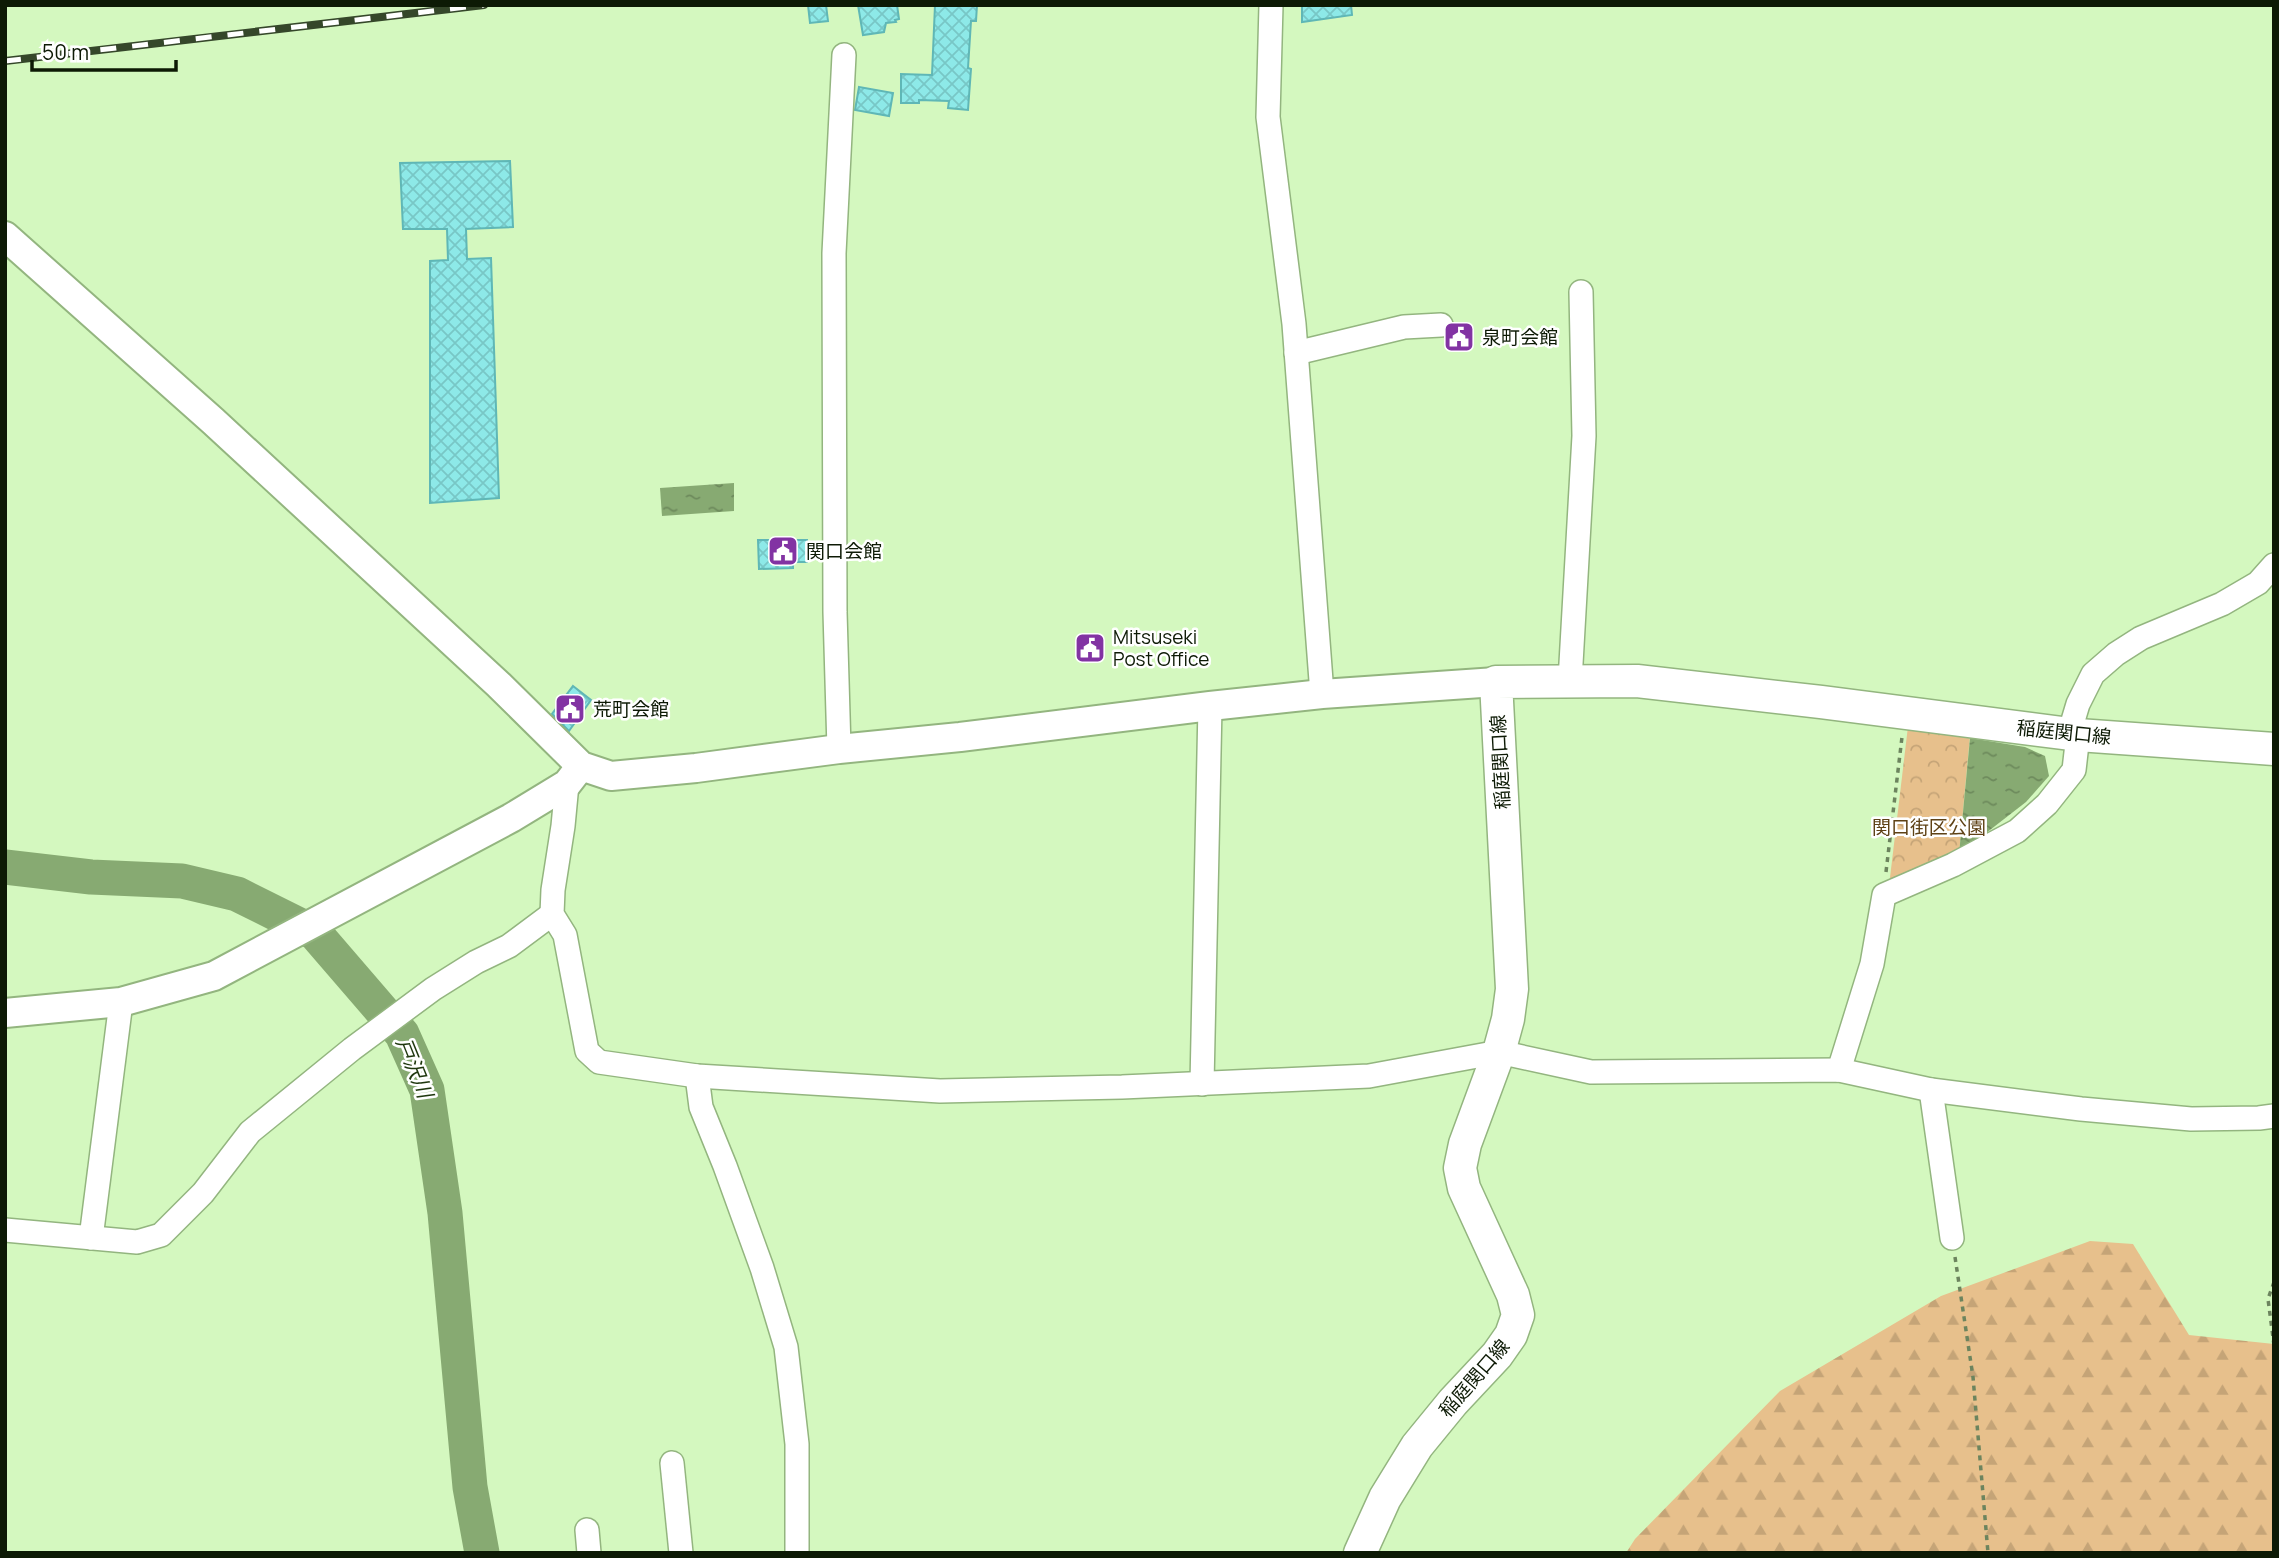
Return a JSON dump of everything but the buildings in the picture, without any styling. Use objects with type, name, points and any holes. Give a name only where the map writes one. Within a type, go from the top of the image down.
[{"type":"main road","name":"稲庭関口線","points":[[1360,1553],[1385,1498],[1417,1446],[1497,1355],[1511,1335],[1518,1315],[1513,1295],[1464,1188],[1460,1168],[1465,1144],[1499,1052],[1508,1019],[1512,989],[1496,682],[1637,681],[2074,735],[2274,749]]},
{"type":"street","points":[[1271,5],[1268,117],[1296,353],[1322,694]]},
{"type":"street","points":[[839,749],[835,598],[834,253],[844,55]]},
{"type":"street","points":[[5,236],[233,440],[499,685],[574,775]]},
{"type":"street","points":[[1570,681],[1584,436],[1581,292]]},
{"type":"street","points":[[1296,353],[1404,327],[1441,325]]},
{"type":"street","points":[[1839,1070],[1872,964],[1884,895],[1953,865],[2017,831],[2047,804],[2074,770],[2074,735],[2078,704],[2093,674],[2116,654],[2141,638],[2234,597],[2258,583],[2274,565]]},
{"type":"street","points":[[5,1013],[121,1002],[214,976],[511,818],[574,775],[611,776],[696,768],[1322,694],[1496,682]]},
{"type":"street","points":[[1202,1084],[1210,706]]},
{"type":"street","points":[[574,775],[563,826],[552,914],[565,935],[587,1051],[599,1062],[697,1076],[940,1091],[1202,1084],[1368,1076],[1499,1052],[1591,1072],[1839,1070],[1931,1090],[2081,1109],[2191,1119],[2274,1116]]},
{"type":"street","points":[[5,1230],[137,1242],[161,1235],[202,1193],[250,1132],[352,1049],[433,989],[476,962],[509,946],[552,914]]},
{"type":"street","points":[[91,1238],[121,1002]]},
{"type":"street","points":[[697,1076],[701,1107],[753,1243],[786,1347],[797,1444],[796,1553]]},
{"type":"street","points":[[1931,1090],[1952,1238]]},
{"type":"street","points":[[672,1463],[681,1553]]},
{"type":"path","points":[[1884,895],[1905,713]]},
{"type":"path","points":[[1952,1238],[1973,1377],[1988,1553]]},
{"type":"path","points":[[2274,1282],[2268,1299],[2274,1345]]},
{"type":"green space","name":"関口街区公園","points":[[1909,718],[1971,725],[1959,854],[1889,886]]},
{"type":"green space","points":[[2090,1241],[2133,1244],[2189,1335],[2274,1344],[2274,1553],[1626,1553],[1635,1539],[1780,1391],[1941,1296]]},
{"type":"water","points":[[734,483],[734,511],[662,516],[660,488]]},
{"type":"water","points":[[1970,738],[2025,747],[2045,756],[2049,776],[2026,802],[1959,854]]},
{"type":"waterway","name":"戸沢川","points":[[5,867],[91,877],[182,881],[237,894],[315,933],[402,1034],[427,1090],[445,1213],[470,1487],[482,1553]]},
{"type":"railway","points":[[5,61],[484,5]]},
{"type":"place","name":"泉町会館","points":[[1459,337]]},
{"type":"place","name":"関口会館","points":[[783,551]]},
{"type":"place","name":"Mitsuseki Post Office","points":[[1090,648]]},
{"type":"place","name":"荒町会館","points":[[570,709]]}]
